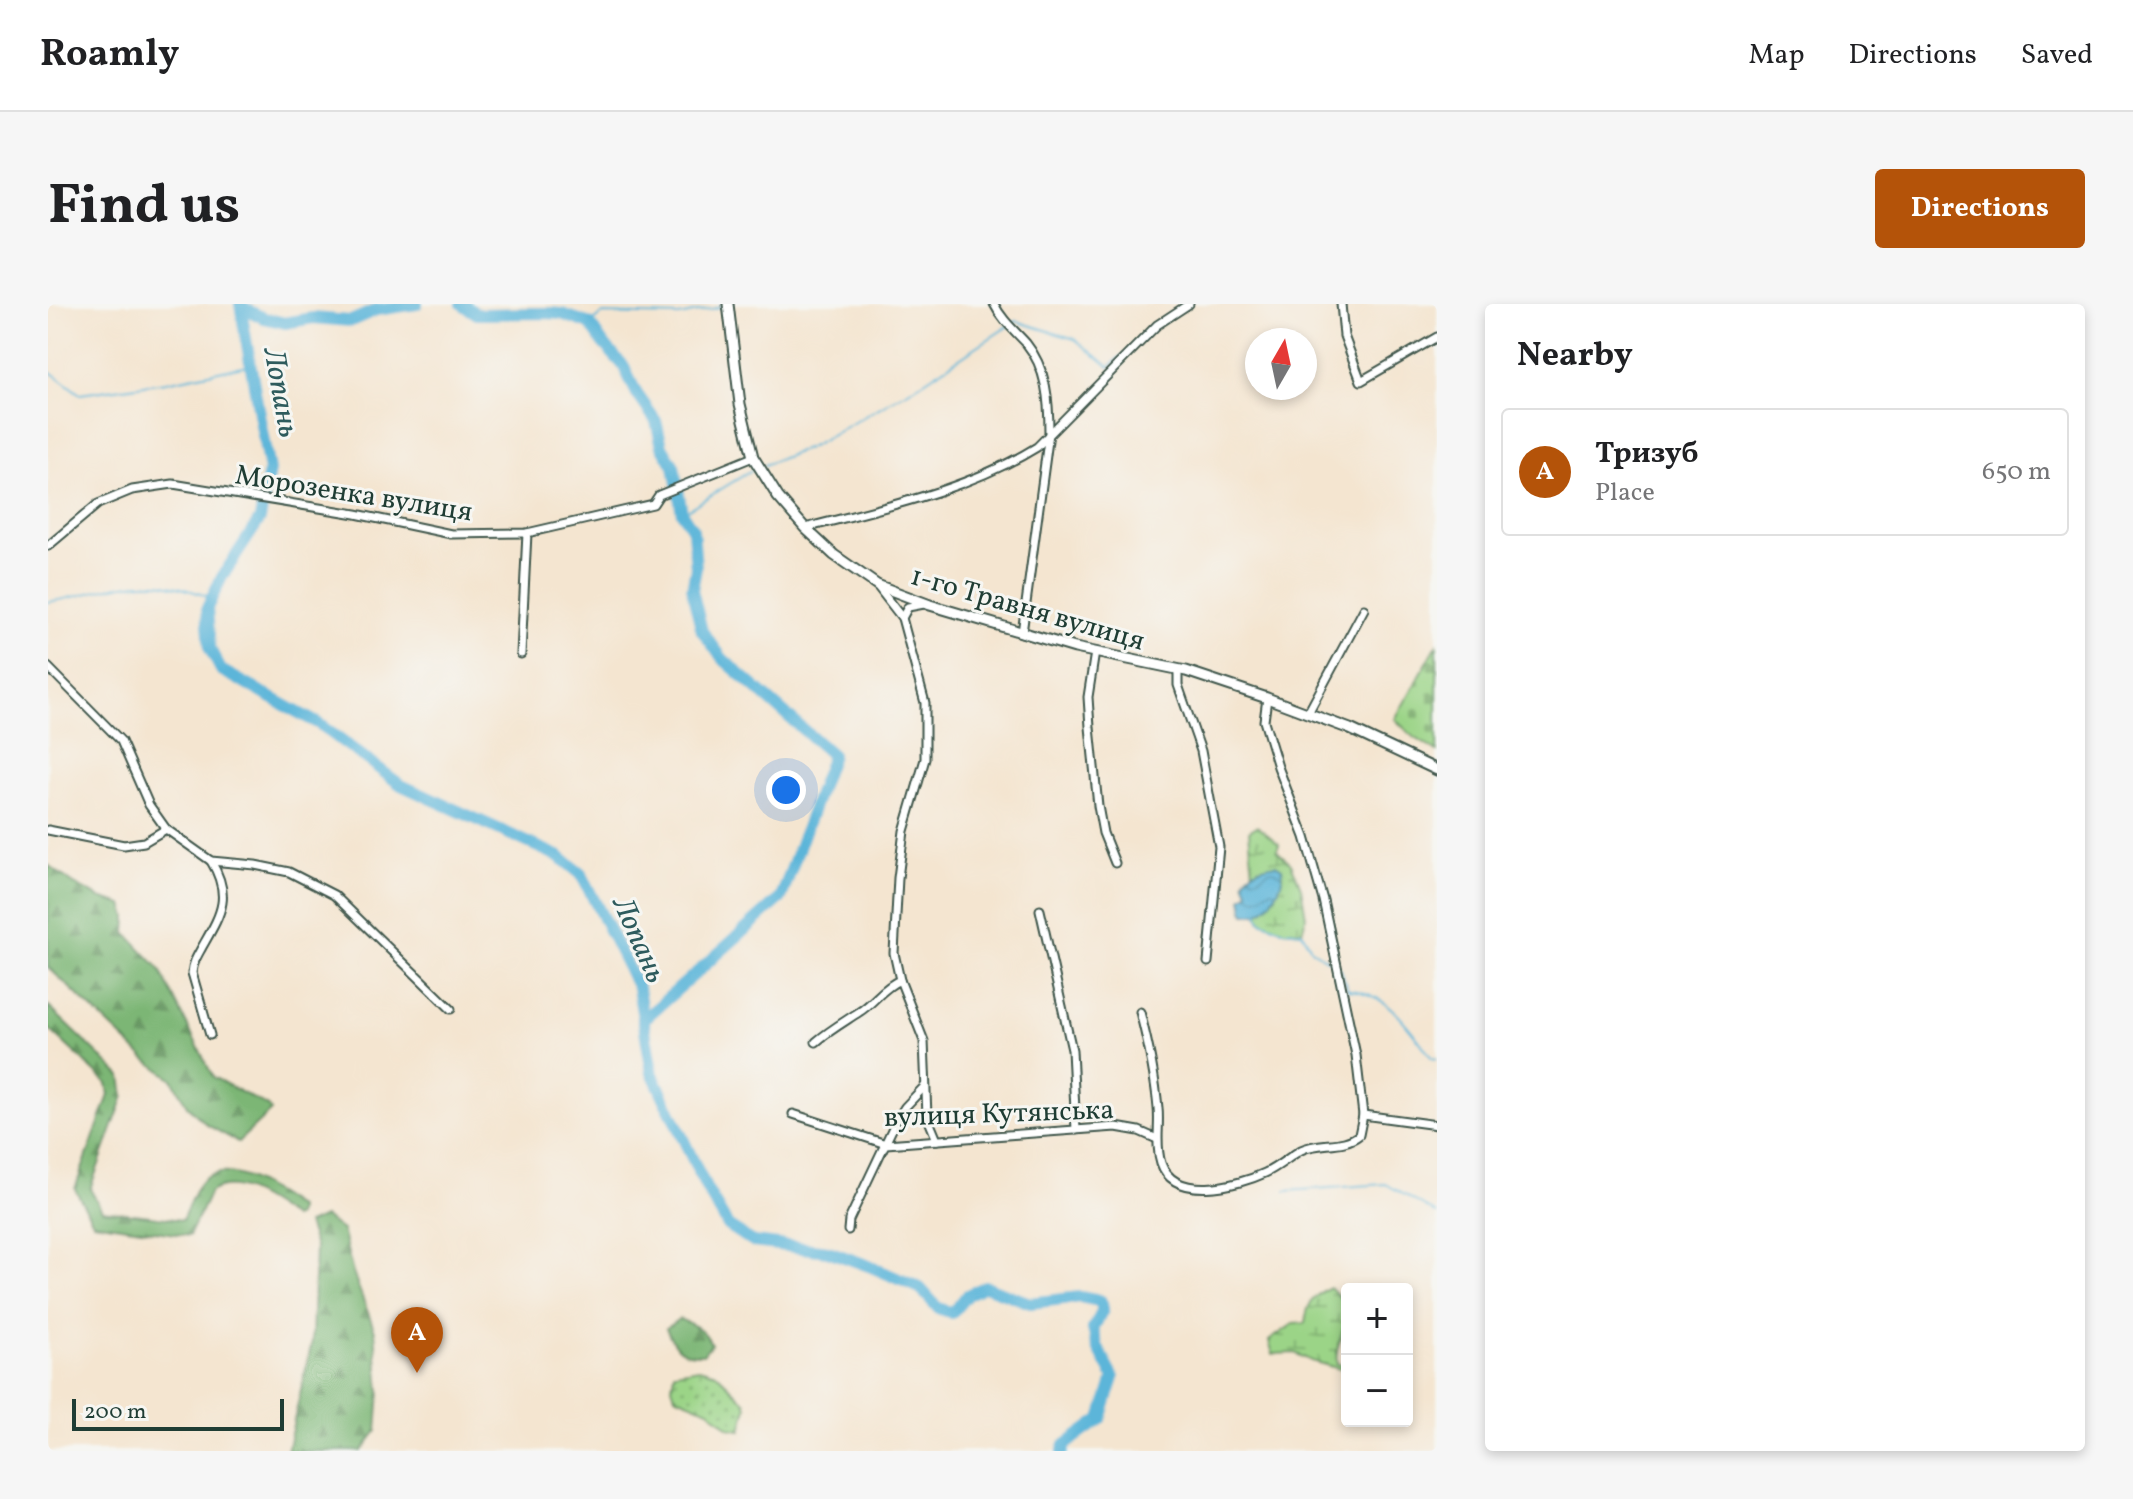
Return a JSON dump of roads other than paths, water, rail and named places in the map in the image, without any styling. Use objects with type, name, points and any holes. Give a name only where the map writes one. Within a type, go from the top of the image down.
[{"type":"street","name":"1-го Травня вулиця","points":[[728,304],[740,404],[753,457],[778,497],[805,528],[834,555],[877,585],[1022,633],[1178,670],[1267,698],[1350,729],[1437,770]]},
{"type":"street","points":[[994,304],[1001,318],[1040,364],[1049,408],[1049,433],[1022,633]]},
{"type":"street","points":[[805,528],[959,484],[1019,458],[1037,447],[1157,325],[1189,304]]},
{"type":"street","points":[[1341,304],[1344,336],[1361,381],[1437,337]]},
{"type":"street","name":"Морозенка вулиця","points":[[48,546],[98,504],[132,490],[173,484],[356,514],[451,534],[527,533],[653,504],[659,495],[753,457]]},
{"type":"street","points":[[521,654],[527,533]]},
{"type":"street","points":[[877,585],[902,618],[921,683],[925,759],[904,831],[894,953],[900,980],[924,1041],[927,1116],[937,1140]]},
{"type":"street","points":[[902,618],[908,607],[925,603]]},
{"type":"street","points":[[1308,713],[1364,609]]},
{"type":"street","points":[[1095,652],[1088,697],[1090,727],[1098,806],[1103,833],[1115,863]]},
{"type":"street","points":[[48,667],[121,741],[149,805],[166,829],[211,861],[222,880],[224,895],[215,922],[193,963],[192,973],[210,1035]]},
{"type":"street","points":[[1178,670],[1178,685],[1201,751],[1219,847],[1208,962]]},
{"type":"street","points":[[1140,1012],[1157,1095],[1157,1139],[1161,1162],[1167,1174],[1179,1184],[1195,1188],[1248,1179],[1265,1173],[1304,1148],[1352,1141],[1359,1135],[1363,1115],[1356,1055],[1323,900],[1305,837],[1264,721],[1267,698]]},
{"type":"street","points":[[48,830],[124,845],[144,842],[166,829]]},
{"type":"street","points":[[211,861],[289,872],[334,895],[451,1009]]},
{"type":"street","points":[[1040,910],[1072,1050],[1076,1130]]},
{"type":"street","points":[[816,1042],[900,980]]},
{"type":"street","points":[[848,1230],[849,1220],[905,1107],[926,1086]]},
{"type":"street","name":"вулиця Кутянська","points":[[793,1114],[886,1144],[1116,1127],[1139,1131],[1157,1139]]},
{"type":"street","points":[[1363,1115],[1437,1125]]},
{"type":"water","points":[[1276,864],[1282,868],[1282,874],[1276,894],[1263,910],[1245,914],[1242,898],[1249,892],[1245,879],[1258,868]]},
{"type":"waterway","name":"Лопань","points":[[240,304],[269,471],[260,519],[222,577],[207,608],[210,649],[221,670],[319,724],[401,785],[560,857],[581,874],[638,988],[652,1072],[706,1188],[728,1226],[753,1242],[828,1251],[869,1266],[920,1288],[938,1308],[952,1313],[967,1295],[985,1286],[1030,1303],[1080,1297],[1100,1301],[1103,1310],[1093,1329],[1098,1348],[1114,1378],[1101,1419],[1065,1445],[1063,1451]]},
{"type":"waterway","points":[[241,307],[264,318],[285,323],[313,318],[351,321],[376,310],[417,304]]},
{"type":"waterway","points":[[462,304],[477,314],[562,314],[590,324],[623,365],[637,394],[656,421],[662,446],[674,466],[682,513],[693,530],[696,568],[692,590],[702,631],[723,659],[832,755],[781,898],[643,1020]]},
{"type":"waterway","points":[[590,324],[603,314],[679,316],[721,307],[721,304]]},
{"type":"waterway","points":[[764,465],[813,446],[915,387],[1016,321],[1075,339],[1110,367],[1121,356]]},
{"type":"waterway","points":[[48,370],[80,394],[166,382],[252,364]]},
{"type":"waterway","points":[[682,513],[754,469]]},
{"type":"waterway","points":[[48,602],[116,586],[144,583],[172,585],[212,598]]},
{"type":"waterway","points":[[1258,913],[1261,921],[1284,930],[1302,932],[1312,950],[1335,964]]},
{"type":"waterway","points":[[1340,967],[1348,990],[1362,992],[1387,1005],[1407,1024],[1432,1058],[1437,1059]]},
{"type":"waterway","points":[[1286,1191],[1386,1184],[1437,1214]]},
{"type":"place","name":"Тризуб","points":[[417,1373]]}]
